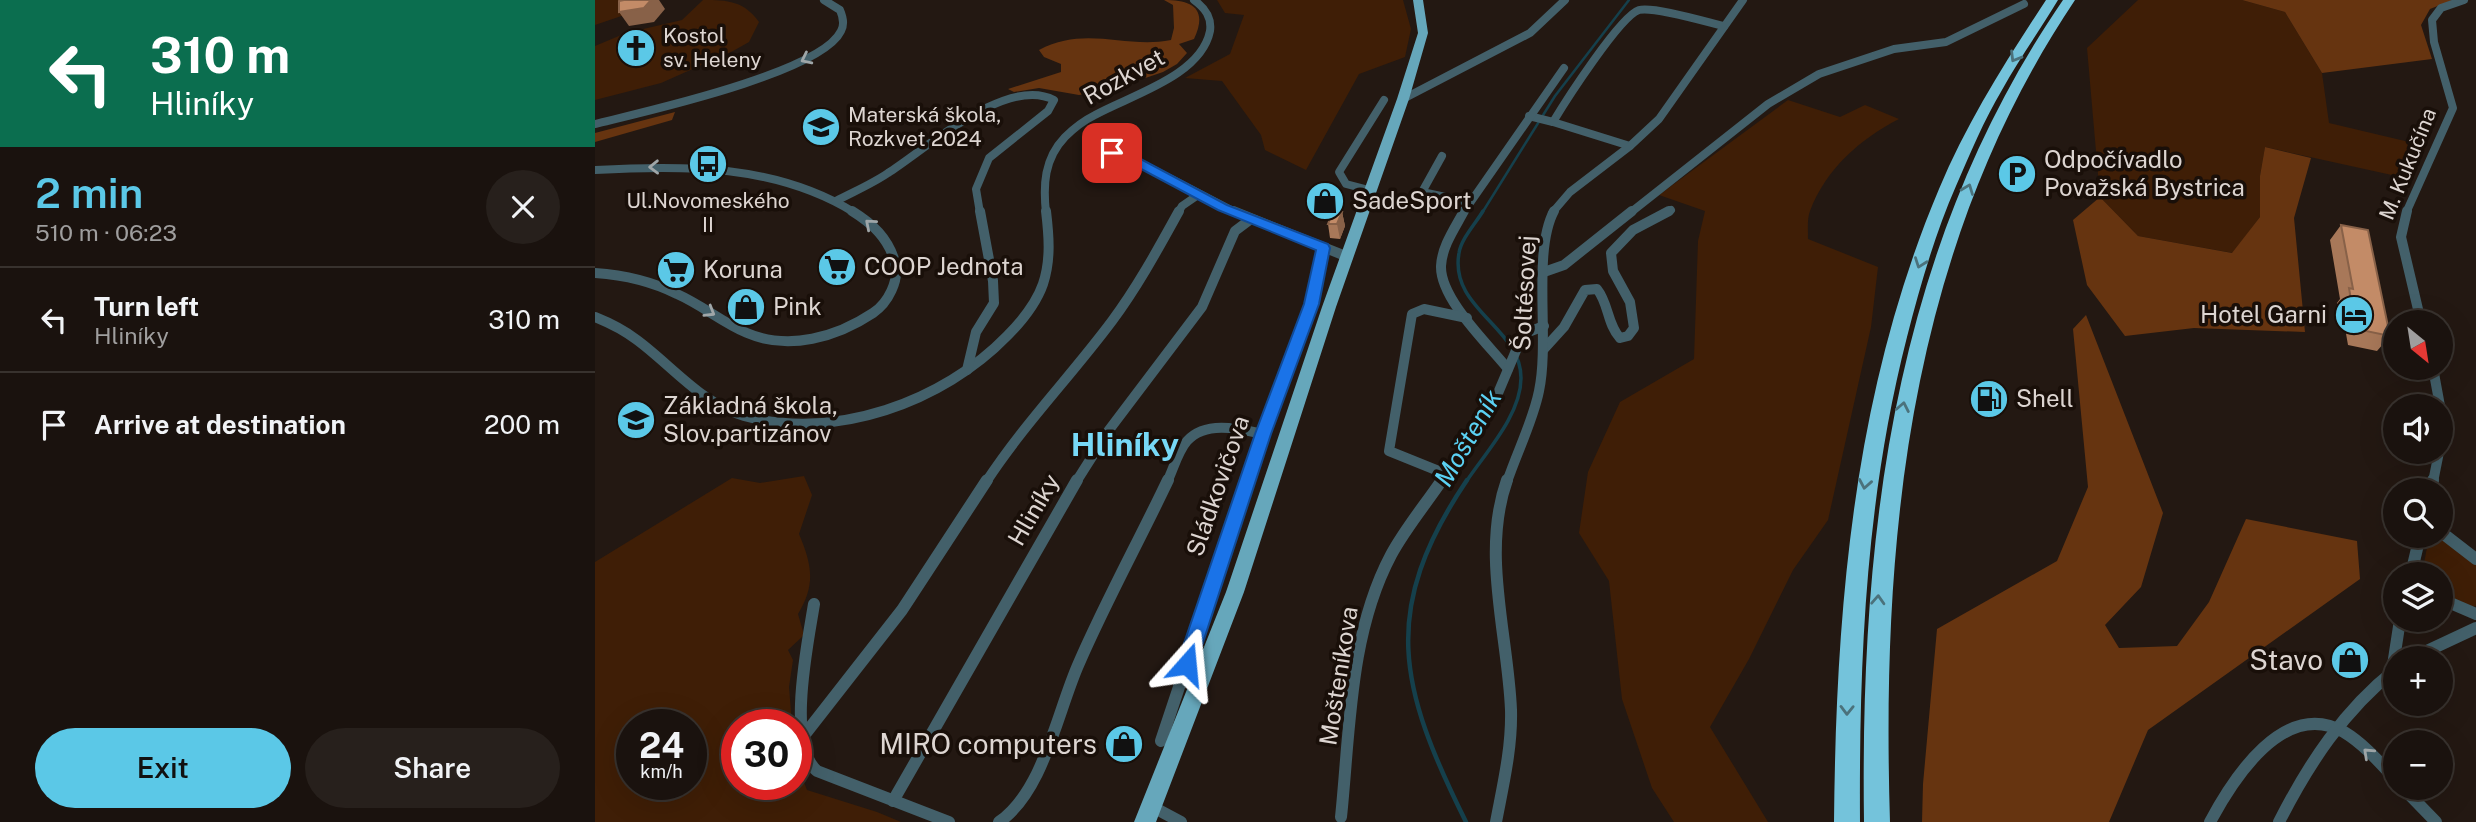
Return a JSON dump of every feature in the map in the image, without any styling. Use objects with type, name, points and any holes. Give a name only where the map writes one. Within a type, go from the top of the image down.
[{"type":"highway","points":[[1847,815],[1847,706],[1862,496],[1887,372],[1914,280],[1956,170],[2006,71],[2052,0]]},
{"type":"highway","points":[[1877,818],[1875,715],[1879,571],[1894,452],[1909,376],[1938,272],[1979,163],[2022,74],[2069,0]]},
{"type":"main road","name":"Sládkovičova","points":[[1148,814],[1166,747],[1235,592],[1369,190],[1403,99],[1422,40],[1423,20],[1418,0]]},
{"type":"street","points":[[595,124],[760,78],[810,58],[836,39],[843,26],[840,10],[824,0]]},
{"type":"street","name":"Rozkvet","points":[[595,317],[609,321],[637,338],[701,393],[736,413],[779,423],[823,423],[861,417],[908,402],[967,370],[988,355],[1028,313],[1048,267],[1043,186],[1046,163],[1051,153],[1060,142],[1090,118],[1165,80],[1202,53],[1209,36],[1211,18],[1204,6],[1194,0]]},
{"type":"street","points":[[1403,99],[1530,33],[1565,0]]},
{"type":"street","name":"Šoltésovej","points":[[1496,822],[1508,761],[1511,711],[1495,545],[1501,497],[1539,392],[1544,349],[1544,239],[1552,213],[1570,192],[1630,146],[1659,119],[1743,0]]},
{"type":"street","name":"M. Kukučína","points":[[2418,310],[2401,237],[2405,218],[2453,108],[2434,42],[2432,20],[2441,8],[2465,0]]},
{"type":"street","points":[[1544,272],[1564,265],[1769,104],[1819,74],[1894,49],[1946,42],[2024,4]]},
{"type":"street","points":[[1544,326],[1523,334],[1513,359],[1467,318],[1448,295],[1441,267],[1445,247],[1469,202],[1541,119],[1573,90],[1630,15],[1639,10],[1724,26]]},
{"type":"street","points":[[1541,119],[1564,68]]},
{"type":"street","name":"Rozkvet","points":[[836,201],[891,172],[932,140],[1005,100],[1037,92],[1049,94],[1054,100],[1048,111],[989,158],[976,189],[993,281],[994,303],[977,331],[968,353],[967,370]]},
{"type":"street","points":[[1369,190],[1350,187],[1343,182],[1339,172],[1384,100]]},
{"type":"street","points":[[1541,119],[1630,146]]},
{"type":"street","points":[[1112,153],[1133,159],[1198,195],[1251,219],[1348,257]]},
{"type":"street","points":[[1442,156],[1422,192],[1469,202]]},
{"type":"street","points":[[595,170],[673,167],[737,171],[771,177],[836,201],[871,223],[891,244],[899,268],[888,299],[876,312],[827,337],[798,341],[766,341],[751,337],[659,285],[595,273]]},
{"type":"street","points":[[812,725],[902,610],[1012,442],[1110,324],[1137,287],[1182,206],[1198,195]]},
{"type":"street","points":[[1544,349],[1564,327],[1585,290],[1597,289],[1605,296],[1613,331],[1620,338],[1627,336],[1634,328],[1630,302],[1613,271],[1611,253],[1633,230],[1671,210]]},
{"type":"street","name":"Hliníky","points":[[893,801],[1086,465],[1109,430],[1202,307],[1235,231],[1251,219]]},
{"type":"street","name":"Sládkovičova","points":[[1166,747],[1263,434],[1312,304],[1323,248]]},
{"type":"street","points":[[1446,474],[1389,450],[1412,314],[1424,309],[1467,318]]},
{"type":"street","name":"Mošteníkova","points":[[1341,817],[1357,664],[1371,603],[1391,555],[1493,405],[1513,359]]},
{"type":"street","points":[[999,822],[1015,811],[1032,785],[1079,663],[1187,441],[1204,429],[1224,427],[1263,434]]},
{"type":"street","points":[[2453,541],[2476,559]]},
{"type":"street","points":[[802,709],[803,666],[814,604]]},
{"type":"street","points":[[2453,604],[2476,614]]},
{"type":"street","points":[[2438,646],[2476,628]]},
{"type":"street","points":[[2279,822],[2308,770],[2337,728],[2365,695],[2383,679]]},
{"type":"street","points":[[2210,822],[2227,789],[2266,743],[2307,723],[2337,728],[2383,767]]},
{"type":"street","points":[[812,766],[817,771],[949,822]]},
{"type":"street","points":[[2415,800],[2436,822]]},
{"type":"street","points":[[1148,814],[1181,822]]},
{"type":"shaded area","points":[[595,0],[652,0],[639,10],[595,25]]},
{"type":"shaded area","points":[[703,0],[735,3],[753,15],[759,22],[749,42],[661,83],[595,100],[595,46],[626,33],[682,20]]},
{"type":"shaded area","points":[[1164,0],[1190,4],[1198,13],[1199,20],[1194,39],[1179,44],[1187,53],[1177,64],[1163,72],[1110,90],[1079,95],[1039,88],[1014,92],[1008,89],[1061,72],[1061,64],[1044,57],[1039,50],[1056,43],[1089,38],[1137,42],[1171,40],[1174,28],[1173,5]]},
{"type":"shaded area","points":[[1217,0],[1403,0],[1411,29],[1405,57],[1359,74],[1306,170],[1265,150],[1261,135],[1222,81],[1185,78],[1230,54],[1244,15],[1225,13]]},
{"type":"shaded area","points":[[2138,0],[2242,0],[2285,12],[2322,73],[2329,123],[2426,146],[2410,179],[2265,147],[2260,176],[2260,217],[2233,253],[2138,236],[2100,197],[2087,48]]},
{"type":"shaded area","points":[[2242,0],[2453,0],[2430,9],[2421,25],[2432,59],[2322,73],[2285,12]]},
{"type":"shaded area","points":[[1788,100],[1840,117],[1865,105],[1899,119],[1871,136],[1846,157],[1825,182],[1808,217],[1808,239],[1878,267],[1871,327],[1828,520],[1793,570],[1749,659],[1710,727],[1768,822],[1674,822],[1652,788],[1622,699],[1609,581],[1579,533],[1588,472],[1620,402],[1694,359],[1698,241],[1705,211],[1659,195]]},
{"type":"shaded area","points":[[675,112],[672,120],[595,142],[595,133]]},
{"type":"shaded area","points":[[2265,147],[2311,158],[2294,218],[2305,332],[2194,328],[2125,336],[2087,285],[2073,220],[2100,197],[2138,236],[2232,253],[2260,217],[2260,176]]},
{"type":"shaded area","points":[[2086,315],[2163,513],[2141,587],[2105,625],[2119,648],[2177,646],[2209,602],[2246,519],[2357,541],[2360,579],[2148,730],[2109,822],[1922,822],[1937,629],[2057,561],[2088,487],[2073,329]]},
{"type":"shaded area","points":[[804,476],[812,495],[799,534],[807,555],[810,584],[798,614],[804,635],[788,650],[793,660],[789,687],[791,709],[721,709],[721,800],[812,800],[812,792],[901,822],[595,822],[595,562],[732,478],[760,483]]},
{"type":"shaded area","points":[[2453,547],[2476,564],[2476,606],[2468,608],[2453,601],[2453,562],[2424,562],[2427,548]]},
{"type":"building","points":[[651,0],[644,8],[619,12],[619,1]]},
{"type":"building","points":[[1333,211],[1342,212],[1337,224],[1328,224]]},
{"type":"building","points":[[2341,225],[2368,230],[2385,310],[2383,335],[2361,330],[2357,313],[2353,312],[2349,288],[2353,289]]},
{"type":"waterway","name":"Mošteník","points":[[1482,213],[1555,96],[1629,0]]},
{"type":"waterway","name":"Mošteník","points":[[1466,482],[1509,419],[1515,406],[1521,378],[1518,360],[1510,345],[1474,304],[1464,289],[1459,272],[1460,248],[1483,211]]},
{"type":"waterway","name":"Mošteník","points":[[1466,822],[1426,730],[1414,689],[1408,650],[1410,610],[1420,570],[1439,527],[1467,480]]},
{"type":"place","name":"Kostol sv. Heleny","points":[[636,48]]},
{"type":"place","name":"Materská škola, Rozkvet 2024","points":[[821,127]]},
{"type":"place","name":"Ul.Novomeského II","points":[[708,164]]},
{"type":"place","name":"Odpočívadlo Považská Bystrica","points":[[2017,174]]},
{"type":"place","name":"SadeSport","points":[[1325,201]]},
{"type":"place","name":"COOP Jednota","points":[[837,267]]},
{"type":"place","name":"Koruna","points":[[676,270]]},
{"type":"place","name":"Pink","points":[[746,307]]},
{"type":"place","name":"Hotel Garni","points":[[2354,315]]},
{"type":"place","name":"Shell","points":[[1989,399]]},
{"type":"place","name":"Základná škola, Slov.partizánov","points":[[636,420]]},
{"type":"place","name":"Stavo","points":[[2350,660]]},
{"type":"place","name":"MIRO computers","points":[[1124,744]]},
{"type":"district","name":"Hliníky","points":[[1125,445]]},
{"type":"route","points":[[1112,153],[1133,159],[1223,208],[1323,248],[1312,304],[1263,434],[1187,664]]}]
